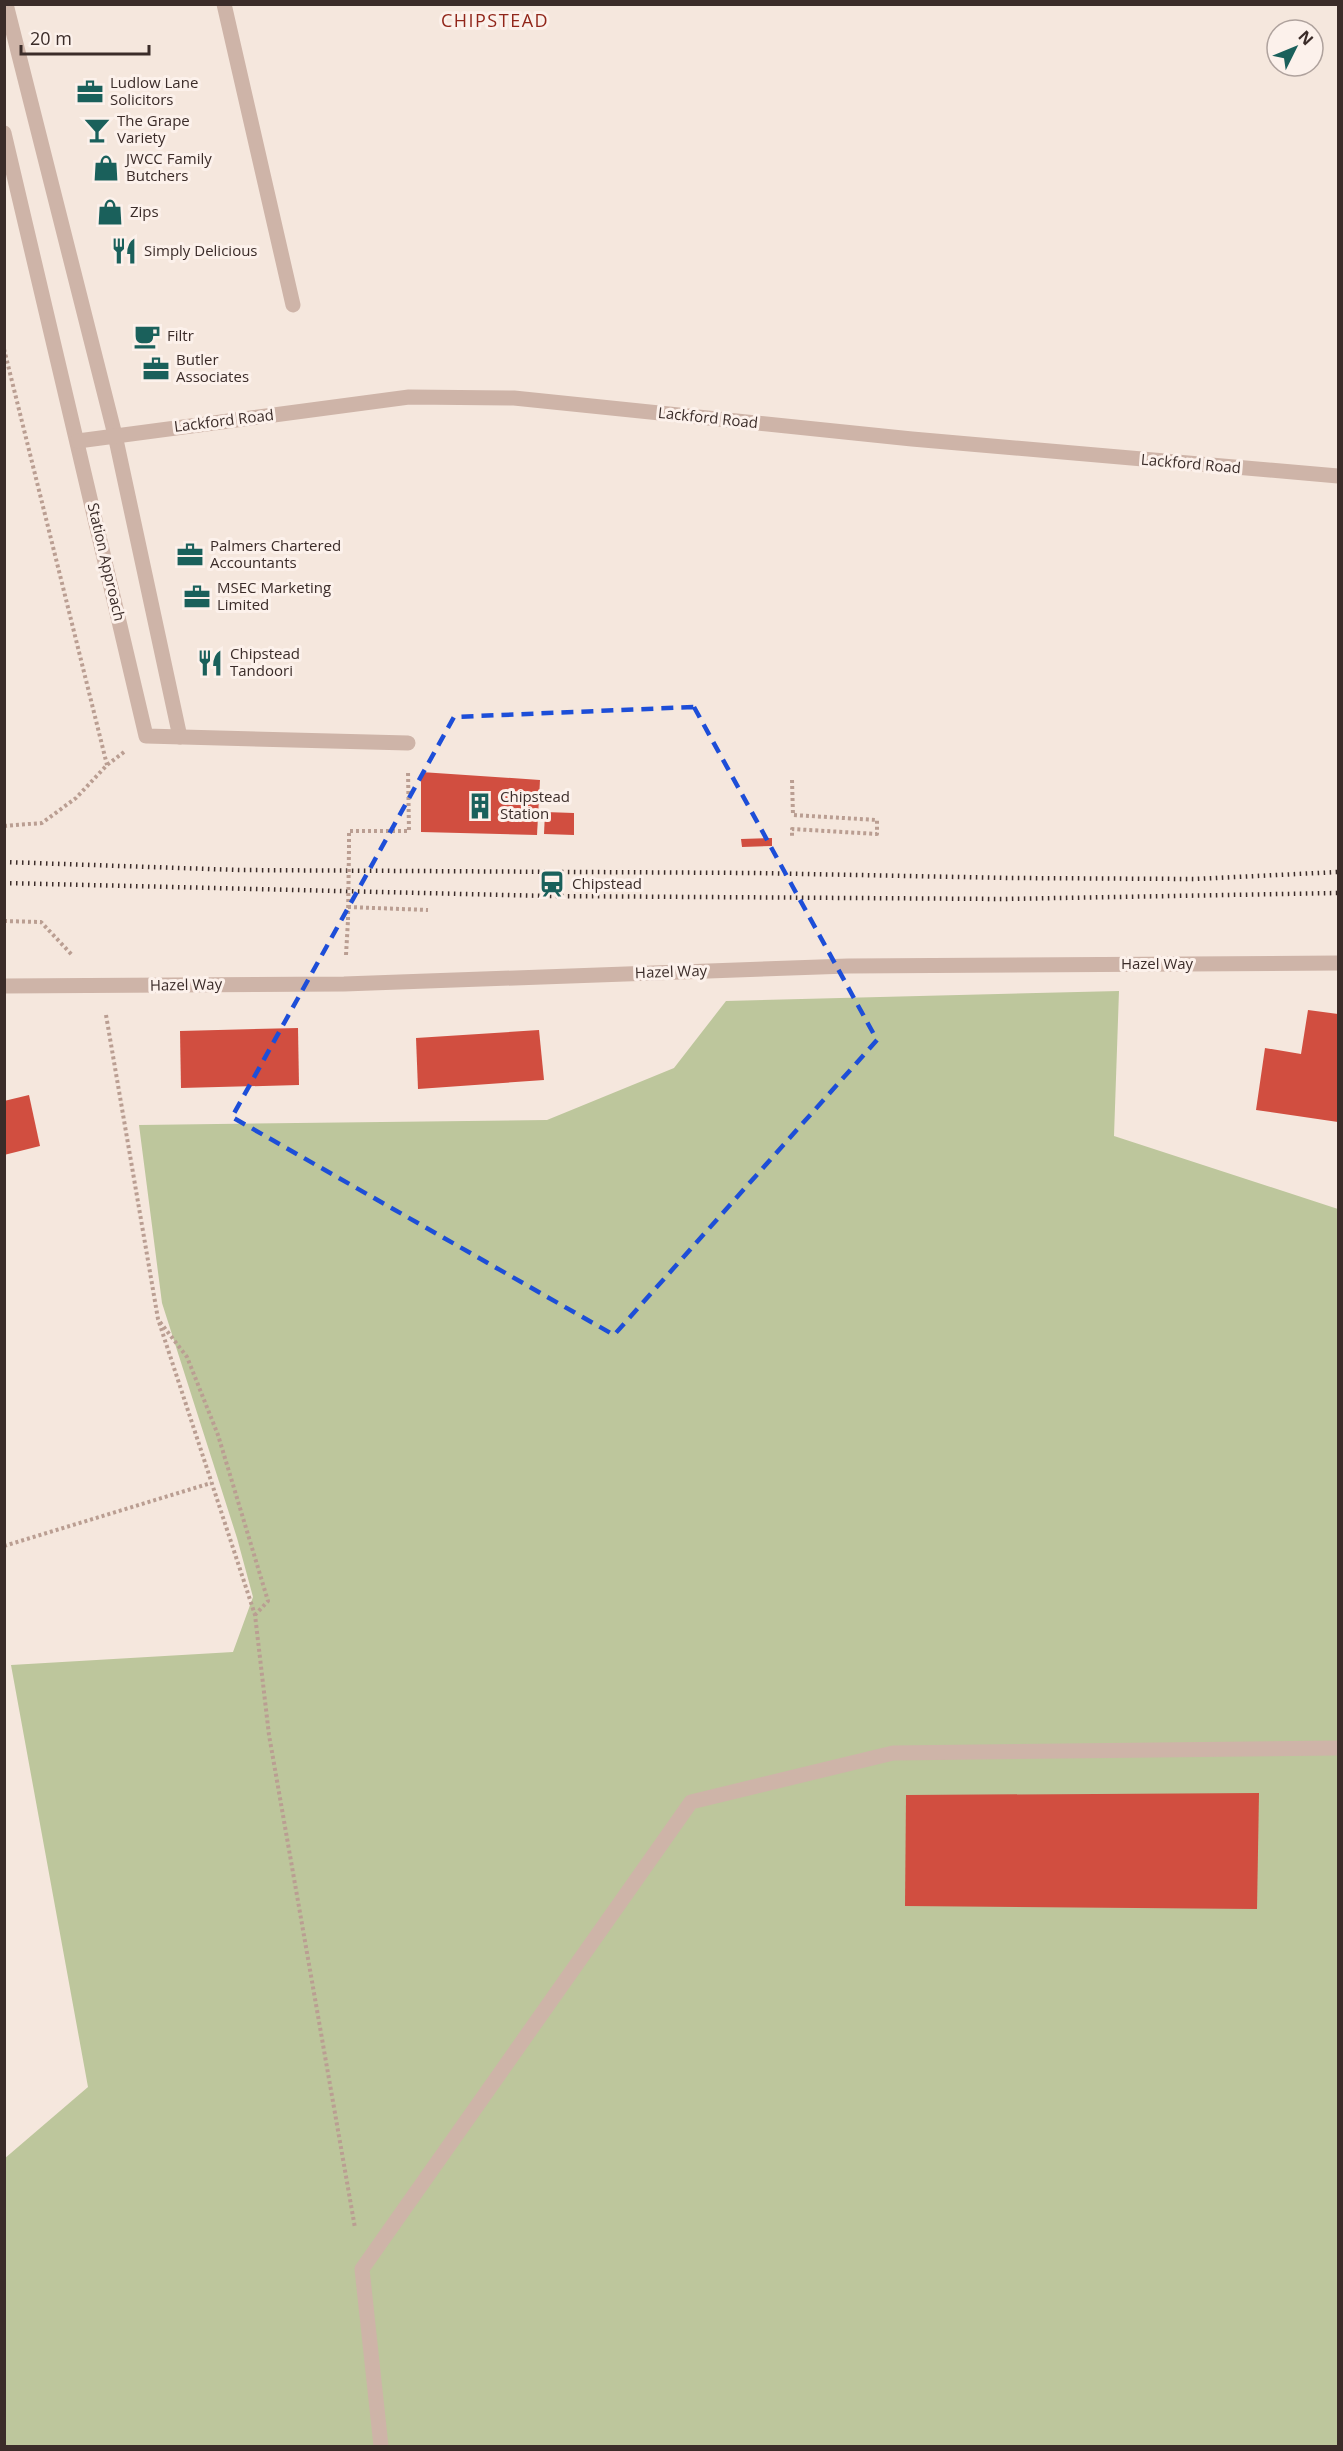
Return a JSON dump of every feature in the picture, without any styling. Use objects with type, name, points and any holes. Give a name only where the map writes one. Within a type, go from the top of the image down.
[{"type":"street","points":[[6,4],[115,435],[180,737]]},
{"type":"street","points":[[224,4],[293,305]]},
{"type":"street","name":"Station Approach","points":[[4,134],[146,736]]},
{"type":"street","name":"Lackford Road","points":[[78,441],[409,398],[514,398],[912,440],[1338,476]]},
{"type":"street","points":[[146,736],[408,743]]},
{"type":"street","name":"Hazel Way","points":[[4,986],[344,984],[848,966],[1338,963]]},
{"type":"street","points":[[381,2446],[362,2269],[691,1802],[893,1753],[1338,1748]]},
{"type":"path","points":[[4,349],[107,765]]},
{"type":"path","points":[[4,826],[42,823],[76,798],[107,765],[146,736]]},
{"type":"path","points":[[348,920],[349,831],[409,831],[408,743]]},
{"type":"path","points":[[792,780],[793,815],[877,820],[877,834],[792,829],[792,837]]},
{"type":"path","points":[[348,907],[428,910]]},
{"type":"path","points":[[4,921],[41,922],[101,986],[158,1318],[255,1615],[268,1735],[362,2269]]},
{"type":"path","points":[[158,1318],[187,1357],[218,1435],[268,1601],[255,1615]]},
{"type":"path","points":[[4,1546],[212,1483]]},
{"type":"highlighted area","points":[[694,707],[877,1040],[614,1335],[232,1117],[454,717]]},
{"type":"green space","points":[[1119,991],[1114,1136],[1338,1209],[1338,2446],[5,2446],[4,2159],[88,2087],[11,1665],[233,1652],[253,1597],[237,1538],[162,1303],[139,1125],[547,1120],[674,1068],[726,1001]]},
{"type":"building","name":"Chipstead Station","points":[[421,772],[540,780],[537,835],[421,832]]},
{"type":"building","points":[[545,812],[574,813],[574,835],[544,834]]},
{"type":"building","points":[[772,838],[772,846],[742,847],[741,839]]},
{"type":"building","points":[[1308,1010],[1338,1014],[1338,1122],[1256,1110],[1265,1048],[1301,1054]]},
{"type":"building","points":[[298,1028],[299,1085],[181,1088],[180,1031]]},
{"type":"building","points":[[539,1030],[544,1080],[418,1089],[416,1038]]},
{"type":"building","points":[[29,1095],[40,1146],[4,1155],[4,1101]]},
{"type":"building","points":[[1259,1793],[1257,1909],[905,1906],[906,1795]]},
{"type":"railway","points":[[4,862],[239,870],[755,873],[1010,878],[1195,879],[1338,872]]},
{"type":"railway","points":[[4,883],[548,896],[1004,899],[1338,893]]},
{"type":"place","name":"Ludlow Lane Solicitors","points":[[90,92]]},
{"type":"place","name":"The Grape Variety","points":[[97,130]]},
{"type":"place","name":"JWCC Family Butchers","points":[[106,168]]},
{"type":"place","name":"Zips","points":[[110,212]]},
{"type":"place","name":"Simply Delicious","points":[[124,251]]},
{"type":"place","name":"Filtr","points":[[147,336]]},
{"type":"place","name":"Butler Associates","points":[[156,369]]},
{"type":"place","name":"Palmers Chartered Accountants","points":[[190,555]]},
{"type":"place","name":"MSEC Marketing Limited","points":[[197,597]]},
{"type":"place","name":"Chipstead Tandoori","points":[[210,663]]},
{"type":"place","name":"Chipstead Station","points":[[480,806]]},
{"type":"place","name":"Chipstead","points":[[552,884]]},
{"type":"district","name":"CHIPSTEAD","points":[[495,21]]}]
